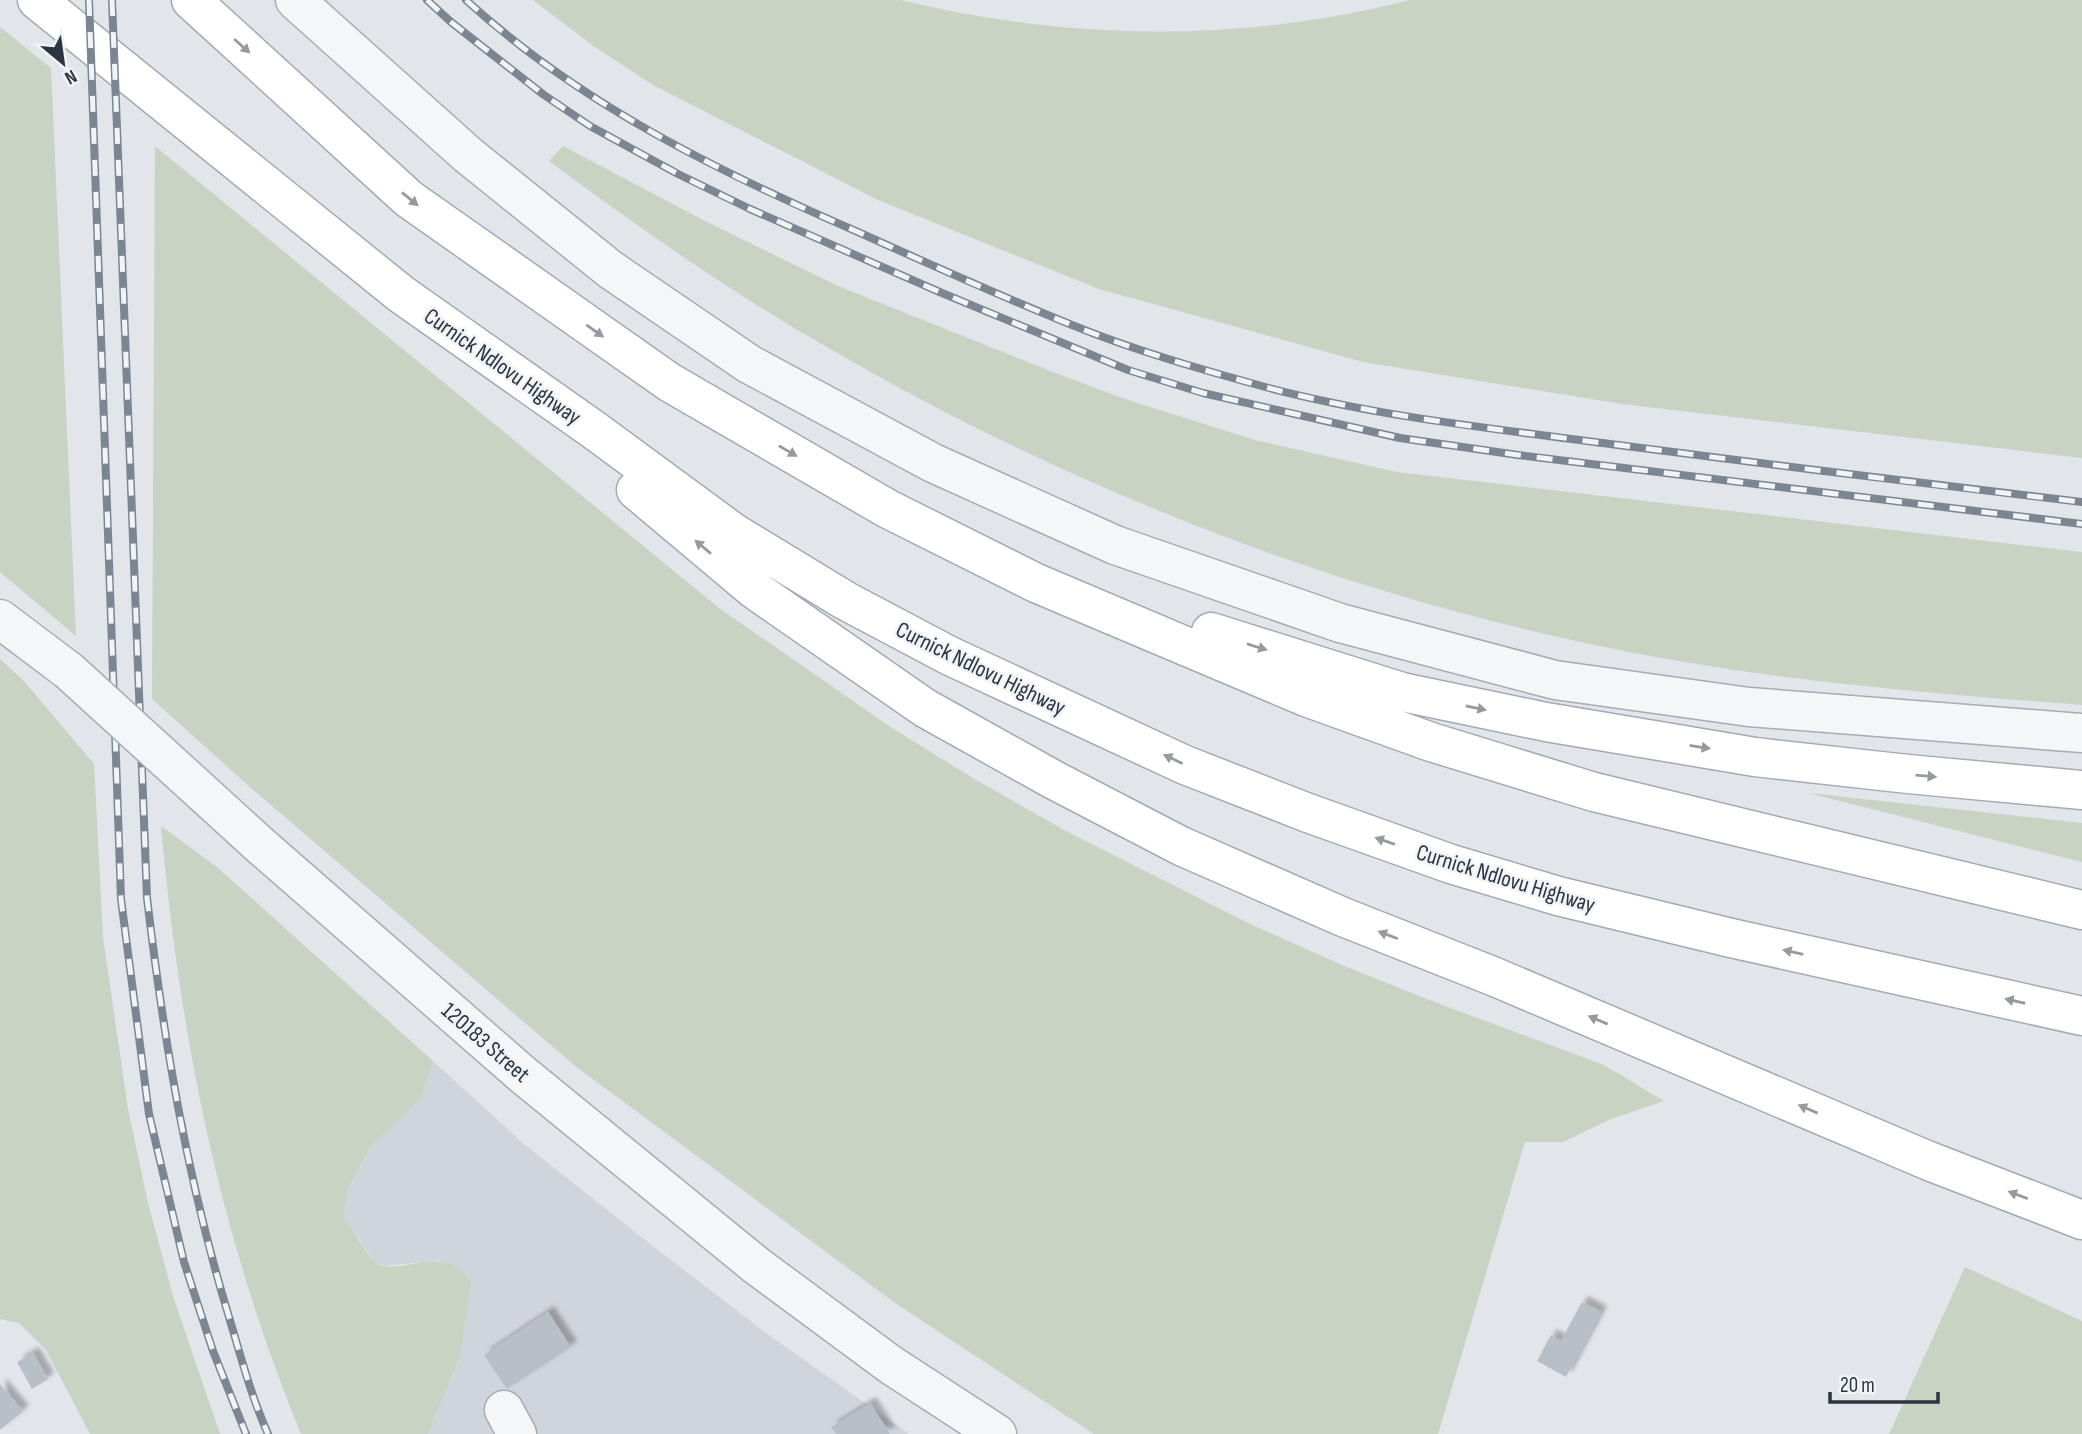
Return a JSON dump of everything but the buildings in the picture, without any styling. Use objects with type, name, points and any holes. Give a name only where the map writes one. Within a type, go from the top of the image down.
[{"type":"main road","name":"Curnick Ndlovu Highway","points":[[37,0],[401,294],[594,430],[734,534],[824,588],[950,656],[1185,765],[1308,813],[1438,859],[1558,896],[1731,938],[2082,1016]]},
{"type":"main road","points":[[191,0],[410,200],[668,382],[888,509],[1036,583],[1306,697],[1431,742],[1594,792],[2082,910]]},
{"type":"main road","points":[[401,294],[755,590],[925,708],[1054,780],[1181,846],[1343,917],[1495,977],[1929,1160],[2082,1220]]},
{"type":"main road","points":[[1005,568],[1402,692],[1546,722],[1755,757],[2082,790]]},
{"type":"street","points":[[295,0],[468,155],[611,270],[749,364],[933,463],[1115,545],[1340,623],[1555,680],[1749,707],[2082,733]]},
{"type":"street","name":"120183 Street","points":[[0,619],[69,671],[261,846],[522,1074],[757,1266],[891,1365],[997,1434]]},
{"type":"shaded area","points":[[433,1061],[524,1144],[654,1247],[766,1333],[909,1434],[428,1434],[460,1356],[440,1260],[386,1266],[374,1262],[344,1216],[348,1189],[370,1148],[421,1098]]},
{"type":"green space","points":[[533,0],[901,0],[964,14],[1028,23],[1156,32],[1283,24],[1410,0],[2082,0],[2082,458],[1622,404],[1363,362],[1099,289],[878,200],[653,85],[592,45]]},
{"type":"green space","points":[[0,27],[51,68],[76,636],[0,572]]},
{"type":"green space","points":[[155,146],[719,608],[889,726],[1066,831],[1248,923],[1437,1003],[1604,1065],[1664,1101],[1611,1119],[1563,1142],[1525,1142],[1438,1434],[1094,1434],[895,1303],[574,1065],[251,788],[152,699]]},
{"type":"green space","points":[[563,146],[705,221],[838,286],[1125,399],[1255,440],[1397,472],[2082,552],[2082,705],[1819,681],[1661,658],[1551,636],[1443,608],[1335,576],[1230,538],[1125,497],[1023,451],[923,400],[789,325],[684,258],[549,161]]},
{"type":"green space","points":[[0,659],[24,681],[94,764],[103,937],[128,1109],[148,1203],[173,1296],[220,1434],[90,1434],[46,1350],[19,1323],[0,1319]]},
{"type":"green space","points":[[1808,793],[2082,823],[2082,862]]},
{"type":"green space","points":[[161,826],[217,867],[433,1061],[421,1098],[370,1148],[348,1189],[344,1216],[375,1262],[396,1267],[435,1261],[448,1263],[460,1270],[471,1283],[460,1356],[428,1434],[301,1434],[248,1286],[208,1136],[180,983]]},
{"type":"green space","points":[[1965,1267],[2082,1321],[2082,1434],[1889,1434]]},
{"type":"railway","points":[[89,0],[121,899],[149,1114],[184,1262],[213,1351],[246,1434]]},
{"type":"railway","points":[[112,0],[147,898],[169,1057],[189,1162],[229,1317],[251,1391],[268,1434]]},
{"type":"railway","points":[[427,0],[544,95],[590,126],[678,174],[750,209],[942,293],[1128,370],[1203,393],[1400,438],[1518,455],[2082,524]]},
{"type":"railway","points":[[466,0],[556,72],[603,103],[702,159],[805,209],[991,291],[1096,334],[1170,360],[1311,398],[1439,421],[2082,502]]}]
